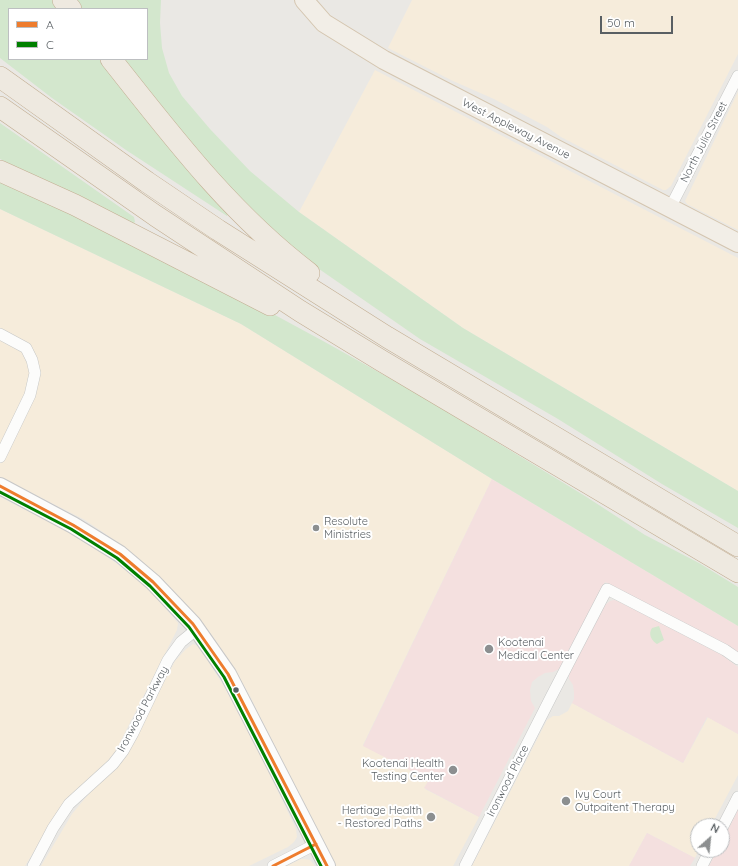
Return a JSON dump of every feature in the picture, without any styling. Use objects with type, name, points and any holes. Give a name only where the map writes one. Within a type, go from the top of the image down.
[{"type":"highway","points":[[63,0],[70,8]]},
{"type":"highway","points":[[112,60],[159,120],[233,206],[257,230],[289,258],[335,293],[387,337]]},
{"type":"highway","points":[[0,77],[147,182],[218,230],[387,337],[734,543]]},
{"type":"highway","points":[[0,107],[162,221],[300,311],[738,572]]},
{"type":"highway","points":[[0,171],[75,205],[382,361]]},
{"type":"highway","points":[[683,540],[738,577]]},
{"type":"main road","name":"West Appleway Avenue","points":[[304,0],[324,22],[384,60],[738,244]]},
{"type":"street","name":"North Julia Street","points":[[670,208],[738,76]]},
{"type":"street","points":[[0,334],[26,348],[32,360],[35,373],[30,395],[0,457]]},
{"type":"street","points":[[0,486],[73,525],[120,554],[153,582],[197,629],[217,656],[240,694],[327,866]]},
{"type":"street","name":"Ironwood Place","points":[[465,866],[607,589],[738,658]]},
{"type":"street","name":"Ironwood Parkway","points":[[33,866],[53,828],[69,804],[113,764],[133,733],[168,660],[181,642],[197,629]]},
{"type":"street","points":[[727,818],[738,797]]},
{"type":"street","points":[[273,866],[316,844]]},
{"type":"shaded area","points":[[412,0],[738,0],[738,54],[671,186],[666,190],[663,190],[561,137],[547,127],[494,99],[453,81],[388,48]]},
{"type":"shaded area","points":[[375,70],[738,258],[738,491],[463,328],[299,212]]},
{"type":"shaded area","points":[[738,92],[738,230],[687,204],[685,201]]},
{"type":"shaded area","points":[[0,209],[241,324],[492,479],[363,745],[429,780],[425,789],[479,817],[453,866],[335,866],[320,840],[250,696],[209,631],[165,582],[107,535],[85,520],[0,477]]},
{"type":"shaded area","name":"Kootenai Medical Center","points":[[492,479],[738,626],[738,653],[726,645],[605,582],[559,669],[553,672],[545,673],[532,682],[530,690],[531,701],[535,708],[479,817],[424,788],[429,780],[363,746]]},
{"type":"shaded area","points":[[0,497],[84,540],[131,574],[153,594],[178,623],[177,630],[114,754],[97,772],[78,788],[57,814],[25,866],[0,866]]},
{"type":"shaded area","name":"Kootenai Medical Center","points":[[614,600],[722,655],[738,667],[738,734],[707,717],[683,763],[572,703],[574,699],[574,692],[573,685],[569,679],[569,673],[605,605]]},
{"type":"shaded area","points":[[193,644],[199,647],[225,688],[261,756],[296,829],[297,837],[294,842],[288,847],[249,866],[41,866],[72,814],[92,790],[129,751],[175,661]]},
{"type":"shaded area","points":[[572,703],[683,763],[708,717],[738,734],[738,775],[715,818],[690,818],[690,855],[647,833],[629,866],[472,866],[547,720],[553,716],[559,716],[568,711]]},
{"type":"shaded area","points":[[738,810],[738,866],[709,866],[713,858],[730,858],[730,826]]},
{"type":"shaded area","points":[[647,833],[690,855],[690,858],[695,858],[690,866],[629,866]]},
{"type":"shaded area","points":[[301,859],[310,860],[315,866],[287,866]]},
{"type":"green space","points":[[0,0],[55,0],[61,8],[8,8],[8,60],[103,60],[228,214],[227,216],[126,150],[52,98],[0,58]]},
{"type":"green space","points":[[75,0],[161,0],[160,23],[162,48],[169,73],[182,96],[210,129],[250,171],[299,212],[463,328],[738,491],[738,528],[662,484],[558,419],[420,339],[309,262],[265,229],[121,60],[148,60],[148,8],[81,8]]},
{"type":"green space","points":[[0,123],[134,217],[135,222],[133,224],[0,159]]},
{"type":"green space","points":[[0,179],[177,262],[323,341],[416,393],[585,496],[645,535],[699,563],[738,587],[738,626],[492,479],[241,324],[0,209]]},
{"type":"green space","points":[[659,626],[664,640],[657,644],[653,641],[650,632],[652,628]]},
{"type":"transit line","name":"A","points":[[0,486],[73,525],[120,554],[153,582],[193,624],[228,674],[327,866]]},
{"type":"transit line","name":"C","points":[[0,492],[71,529],[117,558],[150,586],[189,627],[224,677],[321,866]]},
{"type":"transit line","name":"A","points":[[273,866],[316,844]]},
{"type":"place","name":"Resolute Ministries","points":[[316,528]]},
{"type":"place","name":"Kootenai Medical Center","points":[[489,649]]},
{"type":"place","name":"Kootenai Health Testing Center","points":[[453,770]]},
{"type":"place","name":"Ivy Court Outpaitent Therapy","points":[[566,801]]},
{"type":"place","name":"Hertiage Health - Restored Paths","points":[[431,817]]}]
